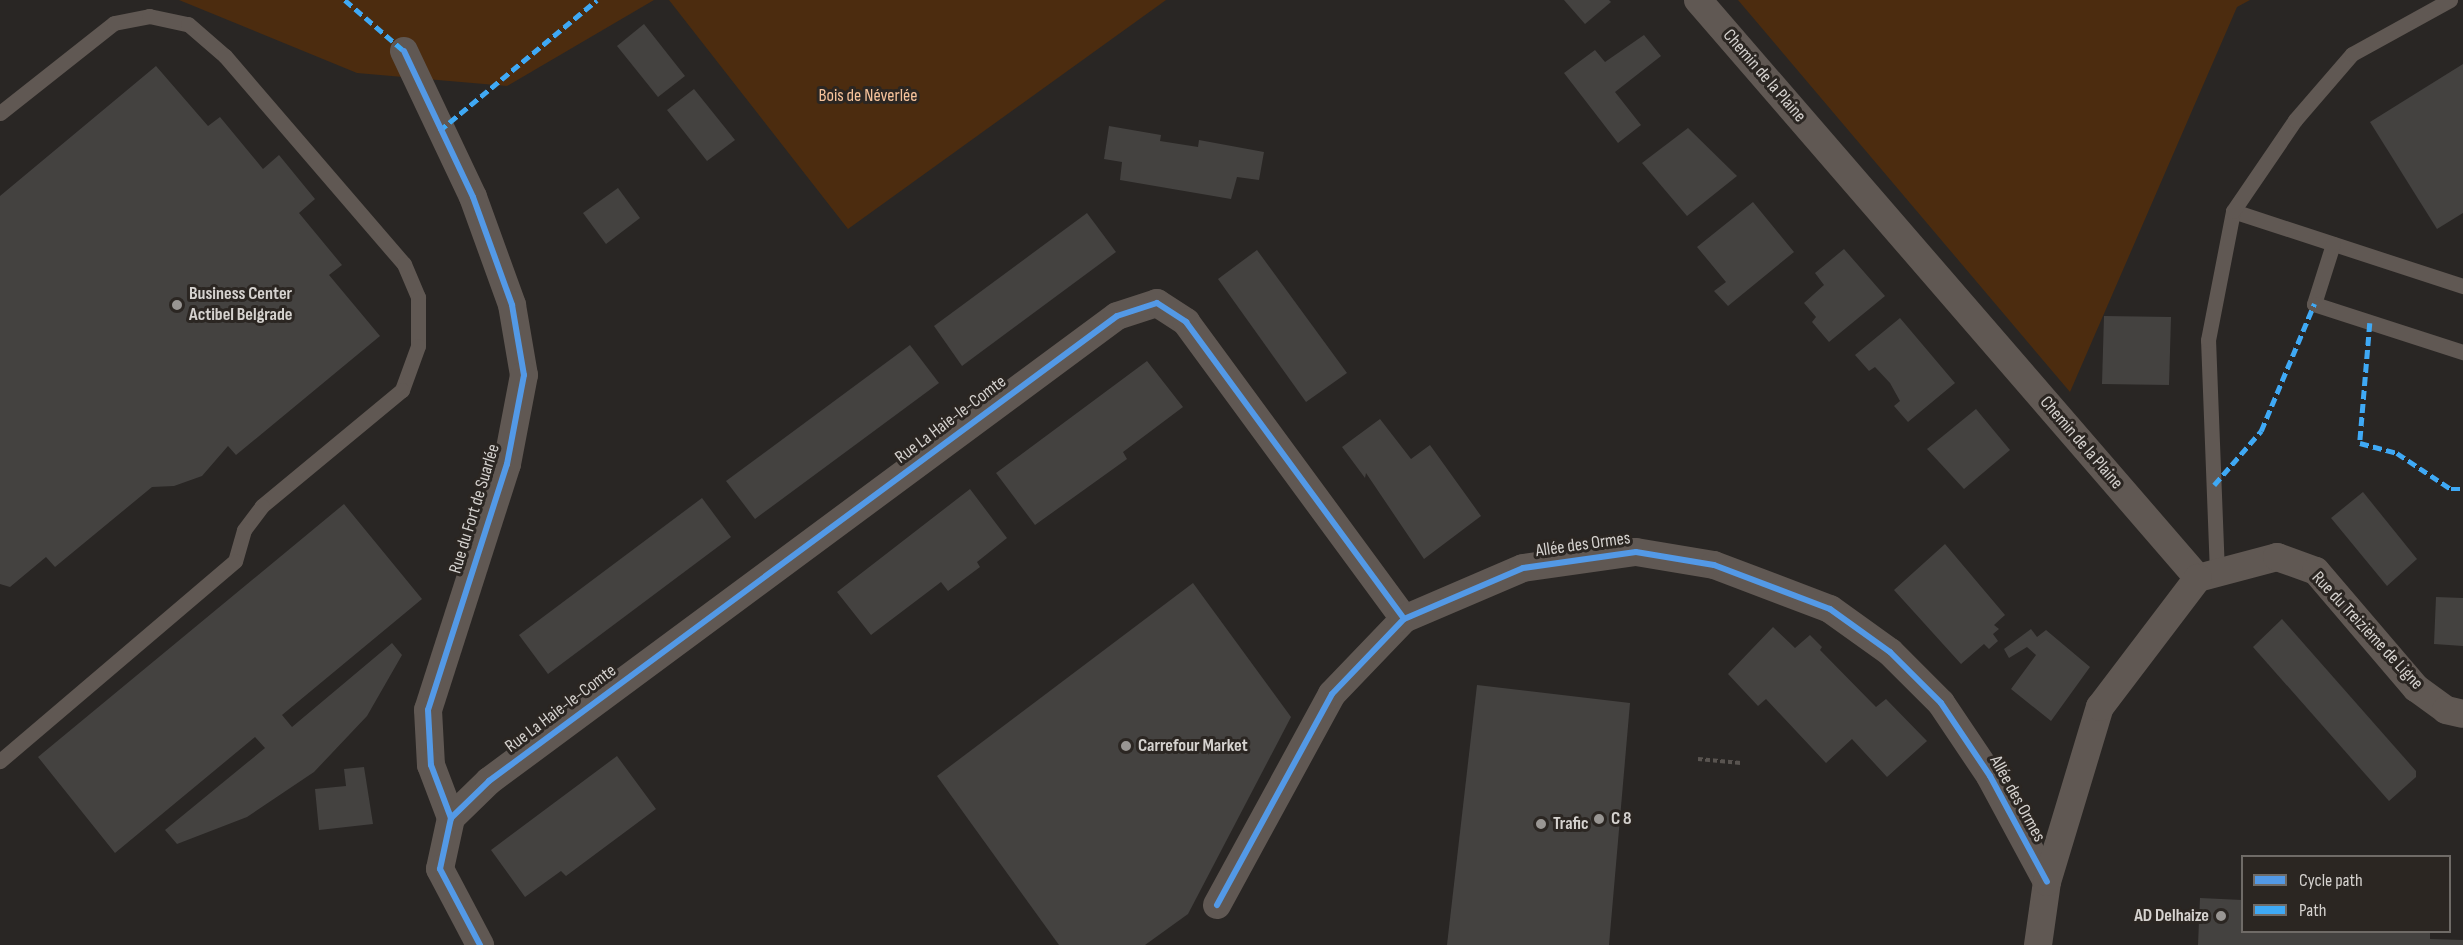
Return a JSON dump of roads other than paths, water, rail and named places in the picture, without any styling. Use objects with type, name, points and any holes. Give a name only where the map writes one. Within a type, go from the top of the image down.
[{"type":"street","name":"Chemin de la Plaine","points":[[1698,0],[2207,575]]},
{"type":"street","name":"Rue du Fort de Suarlée","points":[[404,51],[473,196],[512,306],[524,375],[507,464],[428,710],[431,765],[451,818]]},
{"type":"street","name":"Rue La Haie-le-Comte","points":[[451,818],[489,781],[1117,316],[1157,303],[1186,322],[1404,619]]},
{"type":"street","name":"Allée des Ormes","points":[[1217,905],[1332,694],[1404,619],[1523,568],[1636,552],[1714,565],[1830,609],[1890,652],[1941,703],[1990,776],[2047,882]]},
{"type":"street","name":"Rue du Treizième de Ligne","points":[[2207,575],[2277,557],[2316,571],[2416,688],[2446,710],[2463,714]]},
{"type":"street","points":[[2038,945],[2047,882],[2100,707],[2207,575]]},
{"type":"street","points":[[451,818],[440,869],[480,945]]},
{"type":"lane","points":[[2207,575],[2208,340],[2233,212],[2295,120],[2352,54],[2450,0]]},
{"type":"lane","points":[[0,112],[114,23],[149,16],[188,24],[225,56],[404,264],[418,297],[418,346],[402,390],[262,506],[244,530],[235,561],[0,761]]},
{"type":"lane","points":[[2233,212],[2463,286]]},
{"type":"lane","points":[[2333,244],[2314,304],[2463,352]]},
{"type":"place","name":"Business Center Actibel Belgrade","points":[[177,305]]},
{"type":"place","name":"Carrefour Market","points":[[1126,746]]},
{"type":"place","name":"C 8","points":[[1599,819]]},
{"type":"place","name":"Trafic","points":[[1541,824]]},
{"type":"place","name":"AD Delhaize","points":[[2221,916]]},
{"type":"park label","name":"Bois de Néverlée","points":[[868,96]]}]
